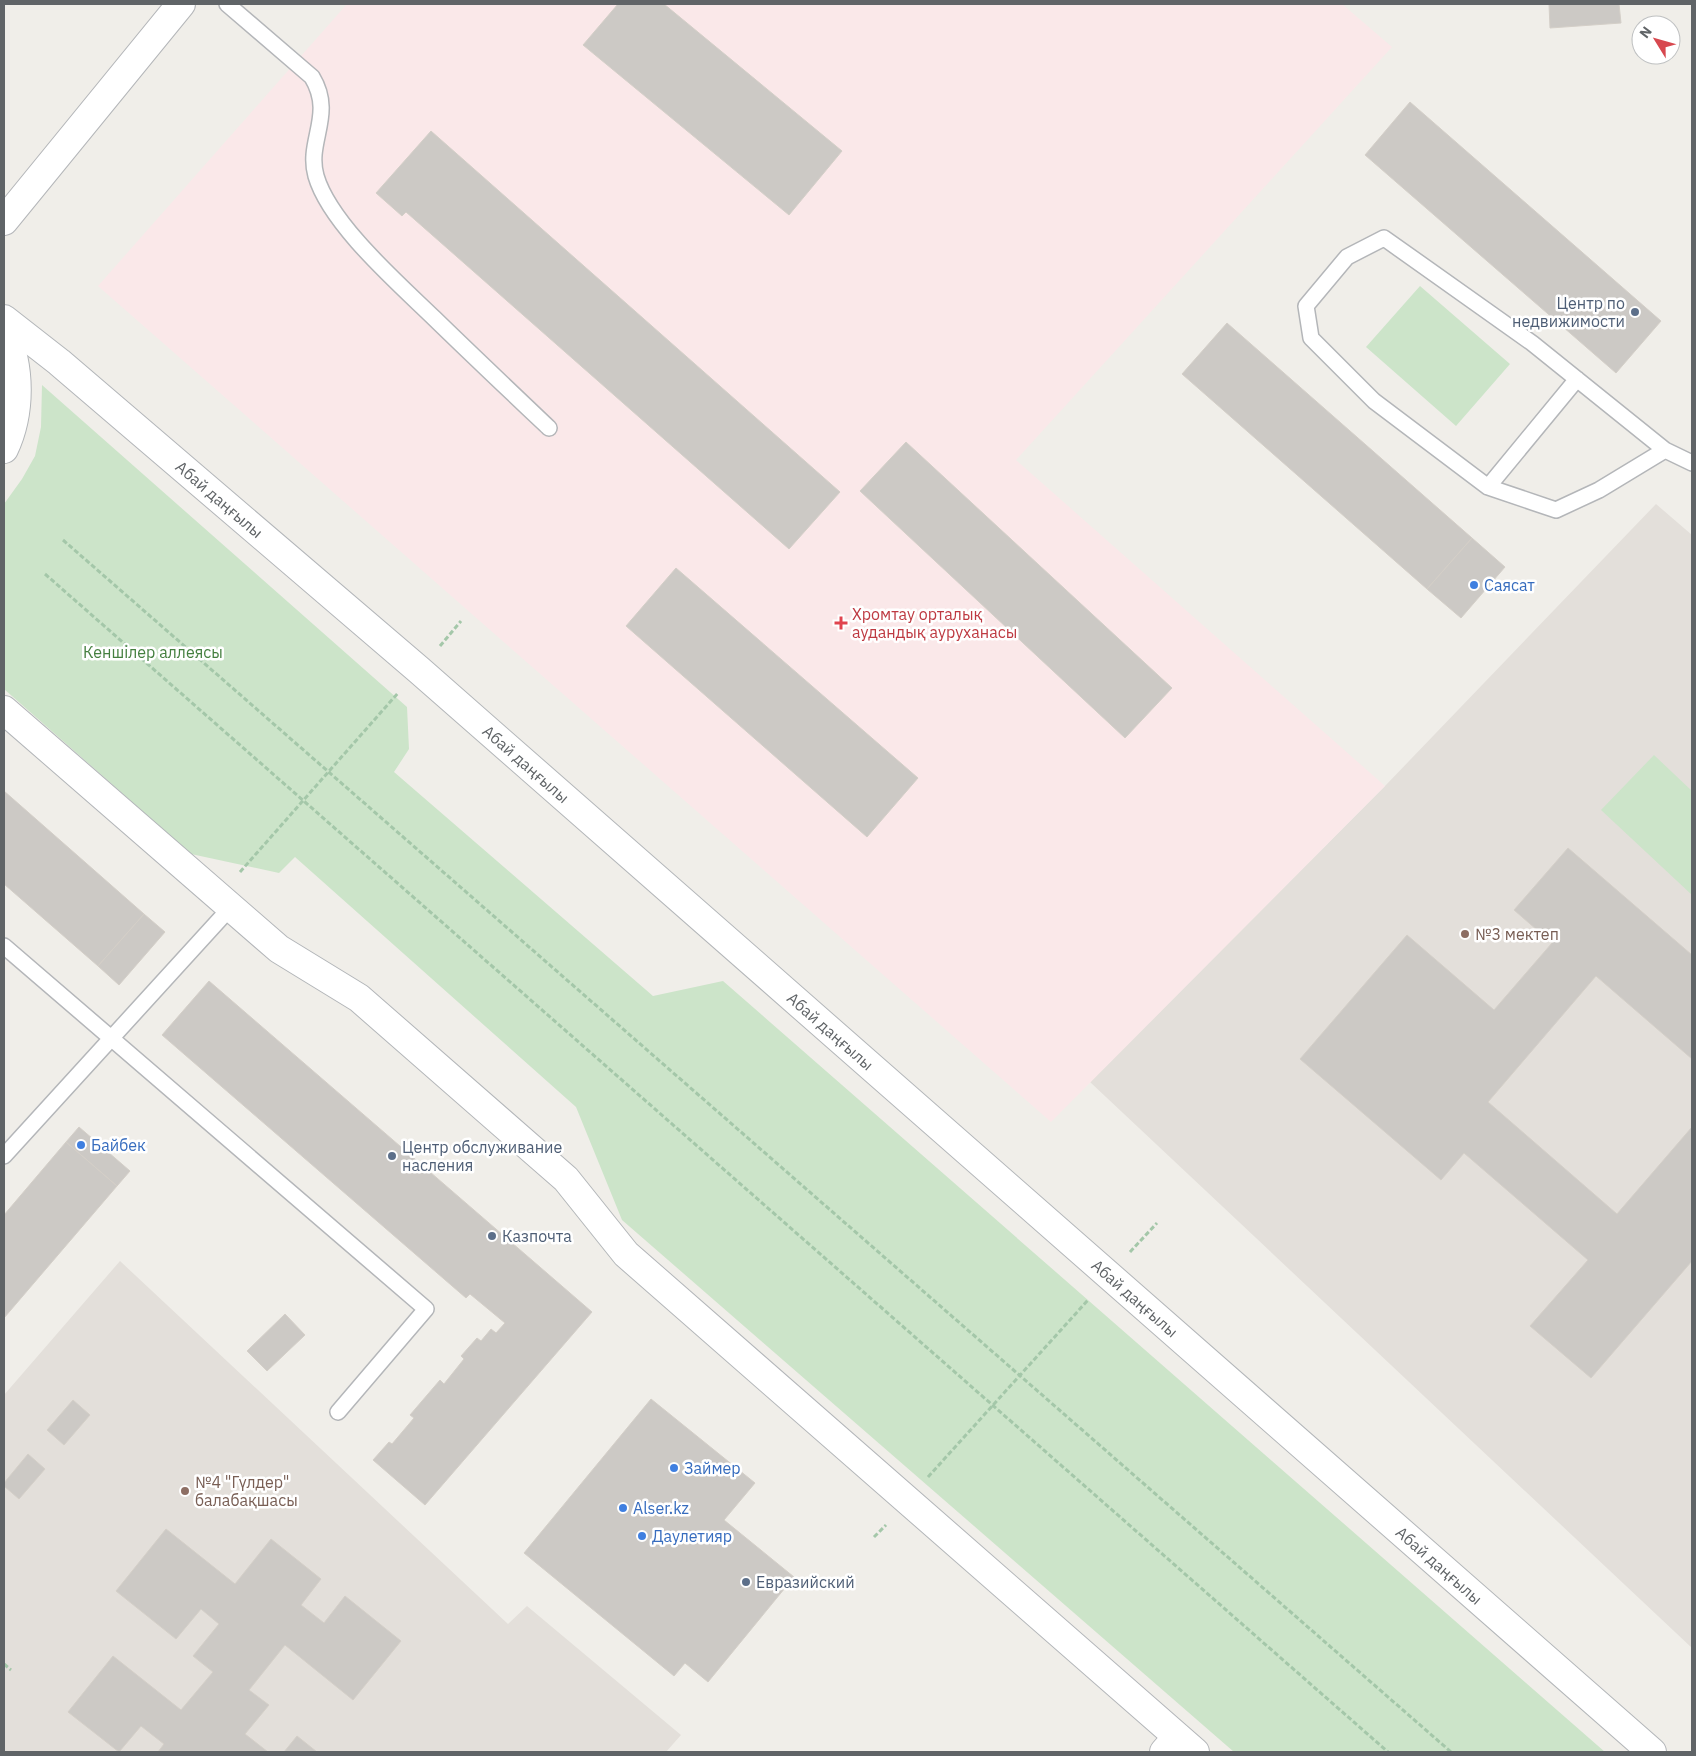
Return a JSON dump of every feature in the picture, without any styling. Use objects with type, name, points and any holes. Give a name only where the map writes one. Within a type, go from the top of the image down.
[{"type":"street","points":[[4,222],[181,4]]},
{"type":"street","name":"Абай даңғылы","points":[[4,319],[59,362],[419,670],[1652,1752]]},
{"type":"street","points":[[4,330],[9,342],[16,373],[16,406],[9,438],[4,449]]},
{"type":"street","points":[[4,710],[280,949],[359,998],[566,1179],[626,1254],[907,1501],[1178,1747]]},
{"type":"lane","points":[[227,4],[312,76],[320,91],[321,113],[315,148],[316,175],[332,208],[369,255],[549,428]]},
{"type":"lane","points":[[1664,450],[1599,490],[1556,510],[1488,487],[1374,401],[1311,338],[1306,306],[1347,257],[1384,238],[1532,343],[1664,450],[1692,463]]},
{"type":"lane","points":[[1488,487],[1577,379]]},
{"type":"lane","points":[[4,1156],[111,1038],[225,902]]},
{"type":"lane","points":[[4,946],[426,1309],[338,1412]]},
{"type":"path","points":[[63,540],[1451,1752]]},
{"type":"path","points":[[45,574],[1388,1752]]},
{"type":"path","points":[[225,902],[303,801],[462,621]]},
{"type":"path","points":[[874,1537],[1157,1223]]},
{"type":"path","points":[[4,1664],[11,1670]]},
{"type":"shaded area","name":"Хромтау орталық аудандық ауруханасы","points":[[347,4],[1342,4],[1392,47],[1016,460],[1385,786],[1051,1122],[98,286]]},
{"type":"shaded area","name":"№3 мектеп","points":[[1656,504],[1692,535],[1692,1648],[1090,1082],[1385,786]]},
{"type":"shaded area","name":"№4 \"Гүлдер\" балабақшасы","points":[[120,1261],[508,1624],[527,1606],[681,1735],[666,1752],[4,1752],[4,1395]]},
{"type":"green space","points":[[1420,286],[1510,364],[1456,426],[1366,347]]},
{"type":"green space","name":"Кеншілер аллеясы","points":[[42,385],[407,707],[409,749],[394,772],[653,996],[723,981],[1605,1752],[1234,1752],[622,1220],[576,1107],[295,857],[279,873],[191,854],[4,689],[4,504],[22,479],[35,456],[41,427]]},
{"type":"green space","points":[[1654,755],[1692,791],[1692,895],[1601,810]]},
{"type":"building","points":[[618,4],[664,4],[842,151],[789,215],[583,45]]},
{"type":"building","points":[[1549,4],[1619,4],[1621,23],[1550,28]]},
{"type":"building","points":[[1410,102],[1661,321],[1616,373],[1365,155]]},
{"type":"building","points":[[431,131],[840,492],[789,549],[406,212],[402,216],[376,193]]},
{"type":"building","points":[[1227,323],[1472,538],[1427,589],[1182,374]]},
{"type":"building","points":[[906,442],[1172,688],[1125,738],[860,491]]},
{"type":"building","points":[[1472,538],[1505,567],[1461,618],[1427,589]]},
{"type":"building","points":[[676,568],[918,778],[867,837],[626,626]]},
{"type":"building","points":[[4,791],[144,914],[98,966],[4,884]]},
{"type":"building","points":[[1568,848],[1692,955],[1692,1059],[1596,976],[1488,1102],[1617,1214],[1692,1127],[1692,1261],[1591,1378],[1530,1326],[1588,1260],[1464,1153],[1441,1180],[1300,1059],[1407,935],[1494,1010],[1552,943],[1514,910]]},
{"type":"building","points":[[144,914],[165,932],[119,985],[98,966]]},
{"type":"building","points":[[209,981],[592,1312],[425,1505],[373,1460],[389,1442],[392,1444],[414,1418],[410,1415],[440,1380],[444,1384],[464,1359],[461,1356],[477,1338],[481,1341],[491,1329],[496,1333],[505,1323],[470,1294],[466,1298],[162,1035]]},
{"type":"building","points":[[79,1127],[130,1171],[117,1186],[66,1142]]},
{"type":"building","points":[[66,1142],[117,1186],[4,1318],[4,1215]]},
{"type":"building","points":[[285,1314],[305,1335],[267,1371],[247,1351]]},
{"type":"building","name":"Даулетияр","points":[[651,1399],[755,1483],[724,1520],[794,1577],[708,1682],[685,1663],[674,1676],[524,1553]]},
{"type":"building","points":[[73,1400],[90,1415],[64,1445],[47,1430]]},
{"type":"building","points":[[28,1454],[45,1469],[19,1499],[4,1486],[4,1483]]},
{"type":"building","points":[[166,1529],[235,1584],[271,1539],[321,1579],[301,1605],[324,1623],[345,1596],[401,1641],[353,1700],[285,1645],[249,1690],[269,1705],[245,1734],[268,1752],[158,1752],[164,1744],[141,1726],[119,1752],[68,1712],[113,1656],[181,1710],[213,1672],[193,1656],[219,1624],[201,1609],[176,1639],[116,1591]]},
{"type":"building","points":[[297,1736],[317,1752],[284,1752]]},
{"type":"place","name":"Центр по недвижимости","points":[[1635,312]]},
{"type":"place","name":"Саясат","points":[[1474,585]]},
{"type":"place","name":"Хромтау орталық аудандық ауруханасы","points":[[841,623]]},
{"type":"place","name":"№3 мектеп","points":[[1465,934]]},
{"type":"place","name":"Байбек","points":[[81,1145]]},
{"type":"place","name":"Центр обслуживание насления","points":[[392,1156]]},
{"type":"place","name":"Казпочта","points":[[492,1236]]},
{"type":"place","name":"Займер","points":[[674,1468]]},
{"type":"place","name":"№4 \"Гүлдер\" балабақшасы","points":[[185,1491]]},
{"type":"place","name":"Alser.kz","points":[[623,1508]]},
{"type":"place","name":"Даулетияр","points":[[642,1536]]},
{"type":"place","name":"Евразийский","points":[[746,1582]]}]
